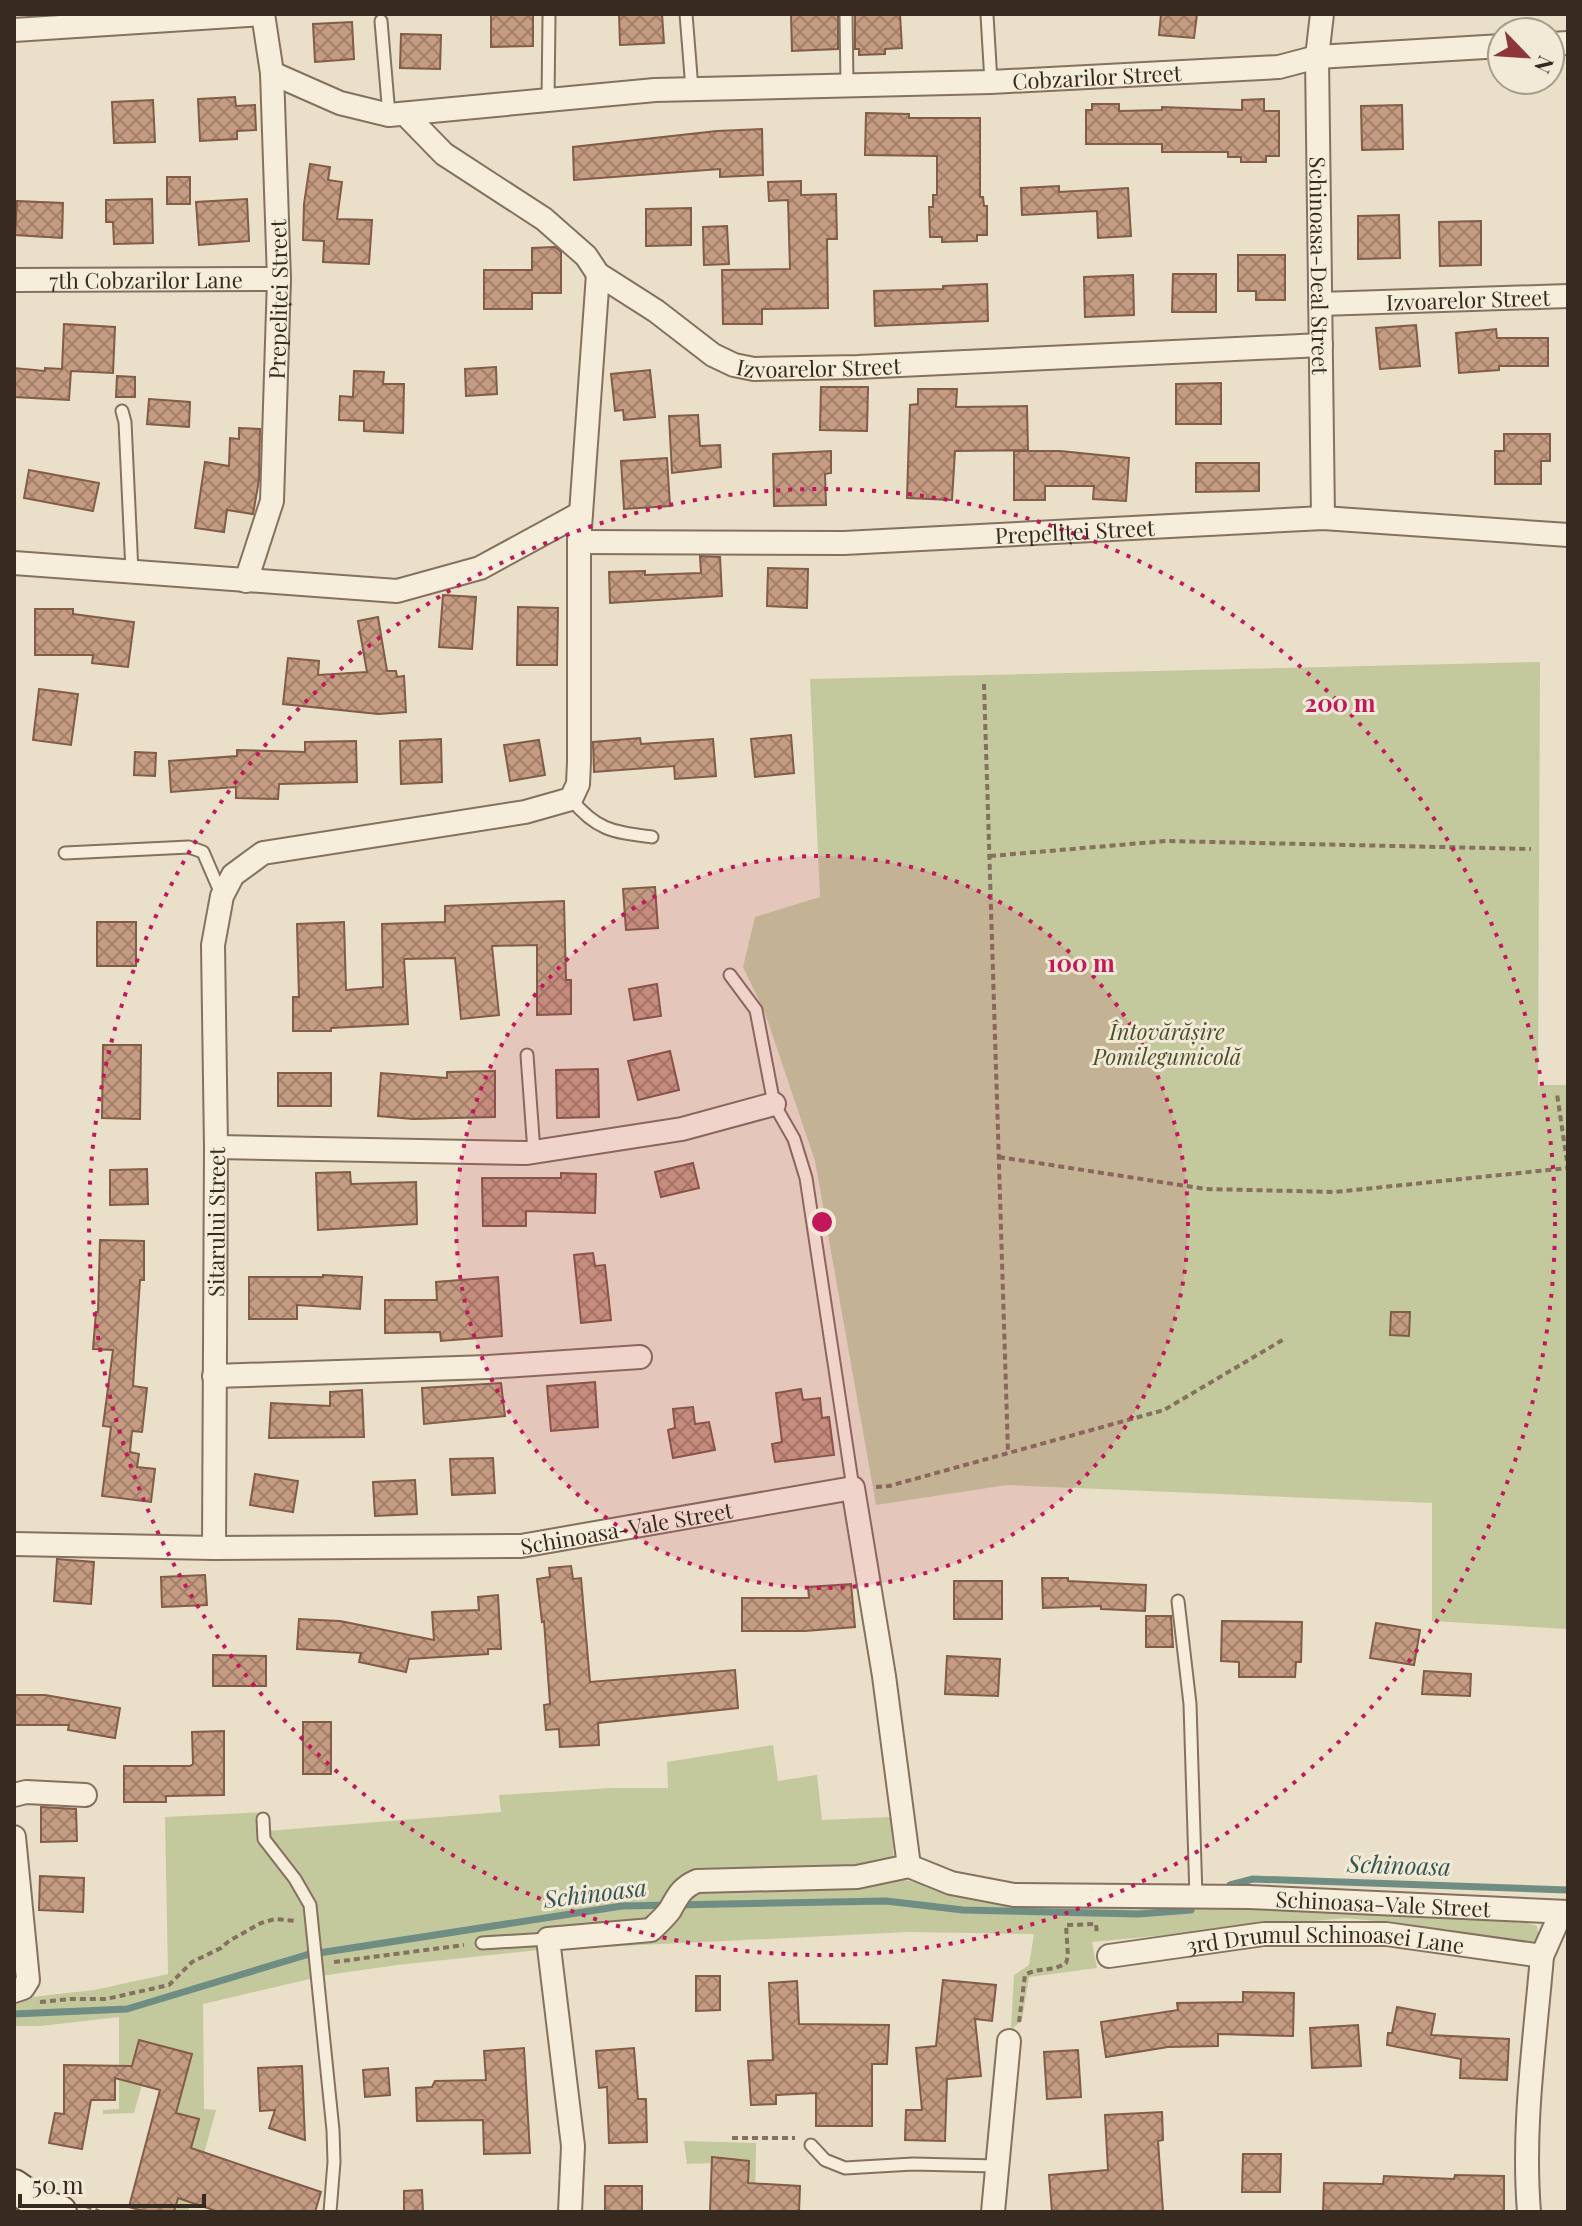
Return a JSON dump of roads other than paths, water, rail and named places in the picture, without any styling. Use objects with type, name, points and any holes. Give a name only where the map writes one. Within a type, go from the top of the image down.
[{"type":"street","points":[[14,30],[263,14]]},
{"type":"street","name":"Prepeliței Street","points":[[246,581],[272,501],[279,279],[272,73],[263,14]]},
{"type":"street","name":"Schinoasa-Deal Street","points":[[1322,14],[1317,57],[1323,518]]},
{"type":"street","name":"Cobzarilor Street","points":[[272,73],[340,103],[397,115],[548,99],[692,89],[991,82],[1279,67],[1317,57],[1486,47]]},
{"type":"street","name":"Izvoarelor Street","points":[[397,115],[444,154],[544,219],[586,256],[598,274],[628,296],[656,311],[713,355],[734,365],[754,369],[887,366],[1321,345]]},
{"type":"street","points":[[571,799],[578,784],[579,542],[598,274]]},
{"type":"street","name":"7th Cobzarilor Lane","points":[[14,280],[279,279]]},
{"type":"street","name":"Izvoarelor Street","points":[[1320,304],[1568,296]]},
{"type":"street","points":[[14,563],[397,591],[480,568],[581,513]]},
{"type":"street","name":"Prepeliței Street","points":[[579,542],[844,543],[1323,518],[1568,535]]},
{"type":"street","name":"Sitarului Street","points":[[214,1548],[216,1147],[213,945],[222,896],[233,875],[263,853],[525,812],[571,799]]},
{"type":"street","points":[[216,1147],[534,1152],[682,1129],[774,1104]]},
{"type":"street","points":[[214,1376],[488,1367],[640,1357]]},
{"type":"street","points":[[570,2212],[573,2146],[548,1939],[651,1930],[683,1888],[697,1881],[857,1877],[909,1866],[884,1676],[853,1488]]},
{"type":"street","name":"Schinoasa-Vale Street","points":[[14,1544],[214,1548],[521,1546],[853,1488]]},
{"type":"street","points":[[14,1795],[26,1792],[85,1795]]},
{"type":"street","points":[[14,1837],[28,1980],[18,1990]]},
{"type":"street","name":"Schinoasa-Vale Street","points":[[909,1866],[951,1883],[1014,1895],[1249,1897],[1565,1912]]},
{"type":"street","points":[[1529,2212],[1527,2115],[1542,1956],[1565,1912]]},
{"type":"street","name":"3rd Drumul Schinoasei Lane","points":[[1109,1956],[1264,1934],[1386,1934],[1542,1956]]},
{"type":"street","points":[[993,2212],[1009,2041]]},
{"type":"street","points":[[14,2186],[39,2209]]},
{"type":"lane","points":[[686,14],[692,89]]},
{"type":"lane","points":[[846,14],[847,85]]},
{"type":"lane","points":[[987,15],[991,82]]},
{"type":"lane","points":[[548,99],[549,17]]},
{"type":"lane","points":[[381,21],[397,115]]},
{"type":"lane","points":[[122,411],[132,572]]},
{"type":"lane","points":[[571,799],[585,816],[608,832],[652,837]]},
{"type":"lane","points":[[65,853],[189,847],[203,852],[222,896]]},
{"type":"lane","points":[[730,975],[756,1010],[774,1104],[794,1139],[806,1178],[853,1488]]},
{"type":"lane","points":[[527,1055],[534,1152]]},
{"type":"lane","points":[[1178,1601],[1190,1704],[1196,1897]]},
{"type":"lane","points":[[263,1819],[264,1839],[295,1879],[310,1905],[333,2130],[330,2212]]},
{"type":"lane","points":[[482,1943],[548,1939]]},
{"type":"lane","points":[[811,2145],[825,2160],[845,2168],[913,2164],[996,2166]]},
{"type":"waterway","name":"Schinoasa","points":[[1230,1885],[1253,1879],[1568,1890]]},
{"type":"waterway","name":"Schinoasa","points":[[14,2014],[127,2009],[306,1955],[622,1906],[886,1901],[963,1910],[1138,1914],[1191,1910]]},
{"type":"park label","name":"Întovărășire Pomilegumicolă","points":[[1167,1044]]}]
